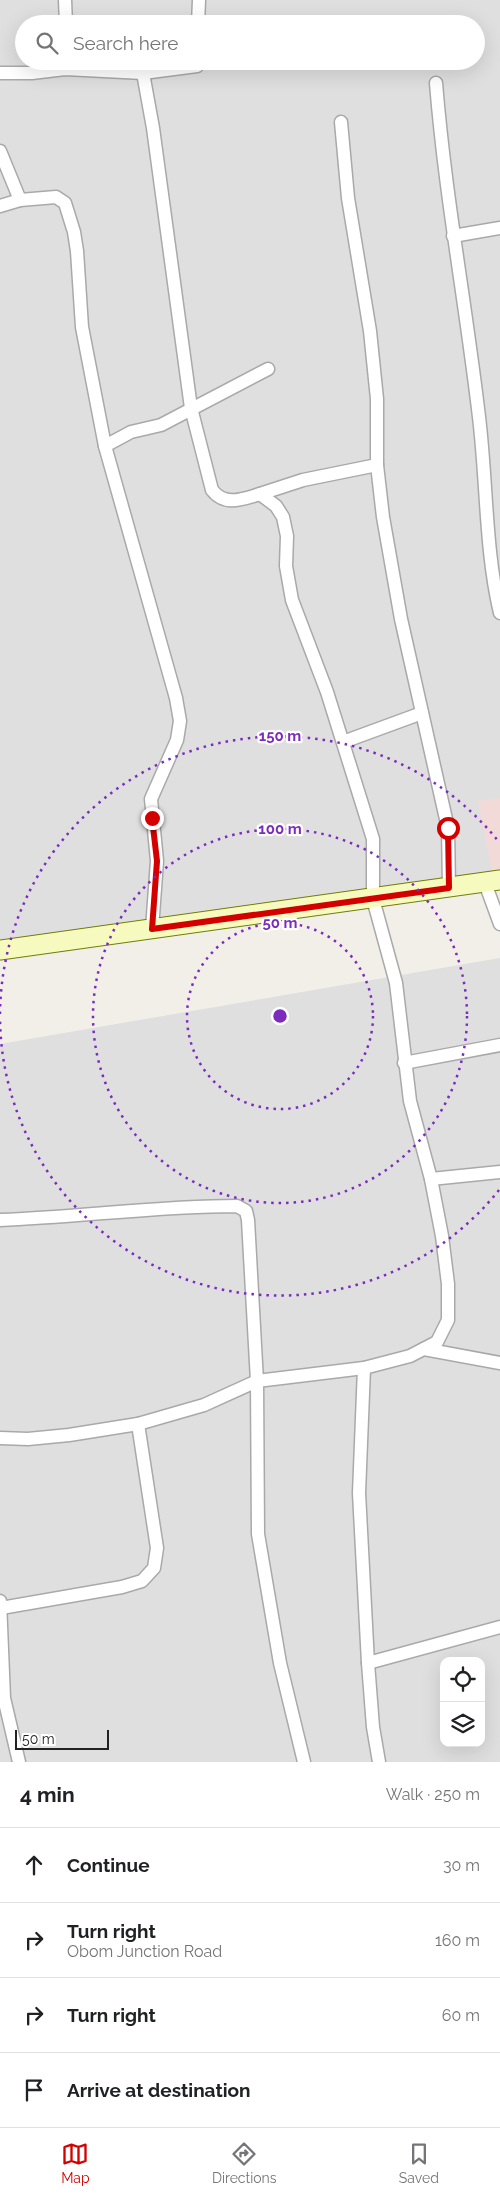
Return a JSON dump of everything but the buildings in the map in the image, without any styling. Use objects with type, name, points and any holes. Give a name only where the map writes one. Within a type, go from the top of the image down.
[{"type":"main road","points":[[0,950],[492,882]]},
{"type":"street","points":[[65,0],[66,15]]},
{"type":"street","points":[[198,15],[199,0]]},
{"type":"street","points":[[0,73],[32,73],[44,70]]},
{"type":"street","points":[[114,70],[143,73],[166,70]]},
{"type":"street","points":[[143,73],[153,128],[191,408],[212,490],[224,500],[236,501],[303,480],[377,465]]},
{"type":"street","points":[[436,82],[453,236],[479,416],[491,567],[500,613]]},
{"type":"street","points":[[341,122],[348,198],[370,331],[377,399],[377,465],[392,573],[448,828],[449,888]]},
{"type":"street","points":[[0,151],[20,200]]},
{"type":"street","points":[[0,206],[20,200],[56,197],[65,203],[69,214],[77,251],[84,341],[105,446],[148,590],[180,721],[177,740],[151,799],[157,861],[152,929]]},
{"type":"street","points":[[453,236],[500,228]]},
{"type":"street","points":[[105,446],[131,432],[162,425],[268,369]]},
{"type":"street","points":[[0,1438],[28,1439],[69,1435],[138,1424],[204,1405],[257,1381],[364,1368],[410,1356],[437,1342],[448,1320],[448,1284],[431,1180],[414,1119],[404,1063],[396,982],[373,899],[373,839],[343,742],[292,600],[286,566],[287,536],[283,517],[276,506],[260,494]]},
{"type":"street","points":[[343,742],[422,713]]},
{"type":"street","points":[[492,882],[500,924]]},
{"type":"street","points":[[404,1063],[500,1045]]},
{"type":"street","points":[[431,1180],[500,1172]]},
{"type":"street","points":[[0,1220],[90,1215],[178,1206],[238,1206],[246,1211],[257,1381],[258,1534],[262,1567],[280,1663],[304,1762]]},
{"type":"street","points":[[424,1349],[500,1363]]},
{"type":"street","points":[[364,1368],[359,1493],[372,1727],[379,1762]]},
{"type":"street","points":[[19,1762],[2,1699],[0,1605],[122,1587],[142,1581],[154,1568],[157,1548],[138,1424]]},
{"type":"street","points":[[368,1663],[500,1627]]},
{"type":"shaded area","points":[[0,0],[500,0],[500,872],[0,942]]},
{"type":"shaded area","points":[[500,798],[500,877],[493,878],[478,801]]},
{"type":"shaded area","points":[[500,958],[500,1762],[0,1762],[0,1044]]},
{"type":"route","points":[[152,818],[157,861],[152,929],[449,888],[448,828]]}]
